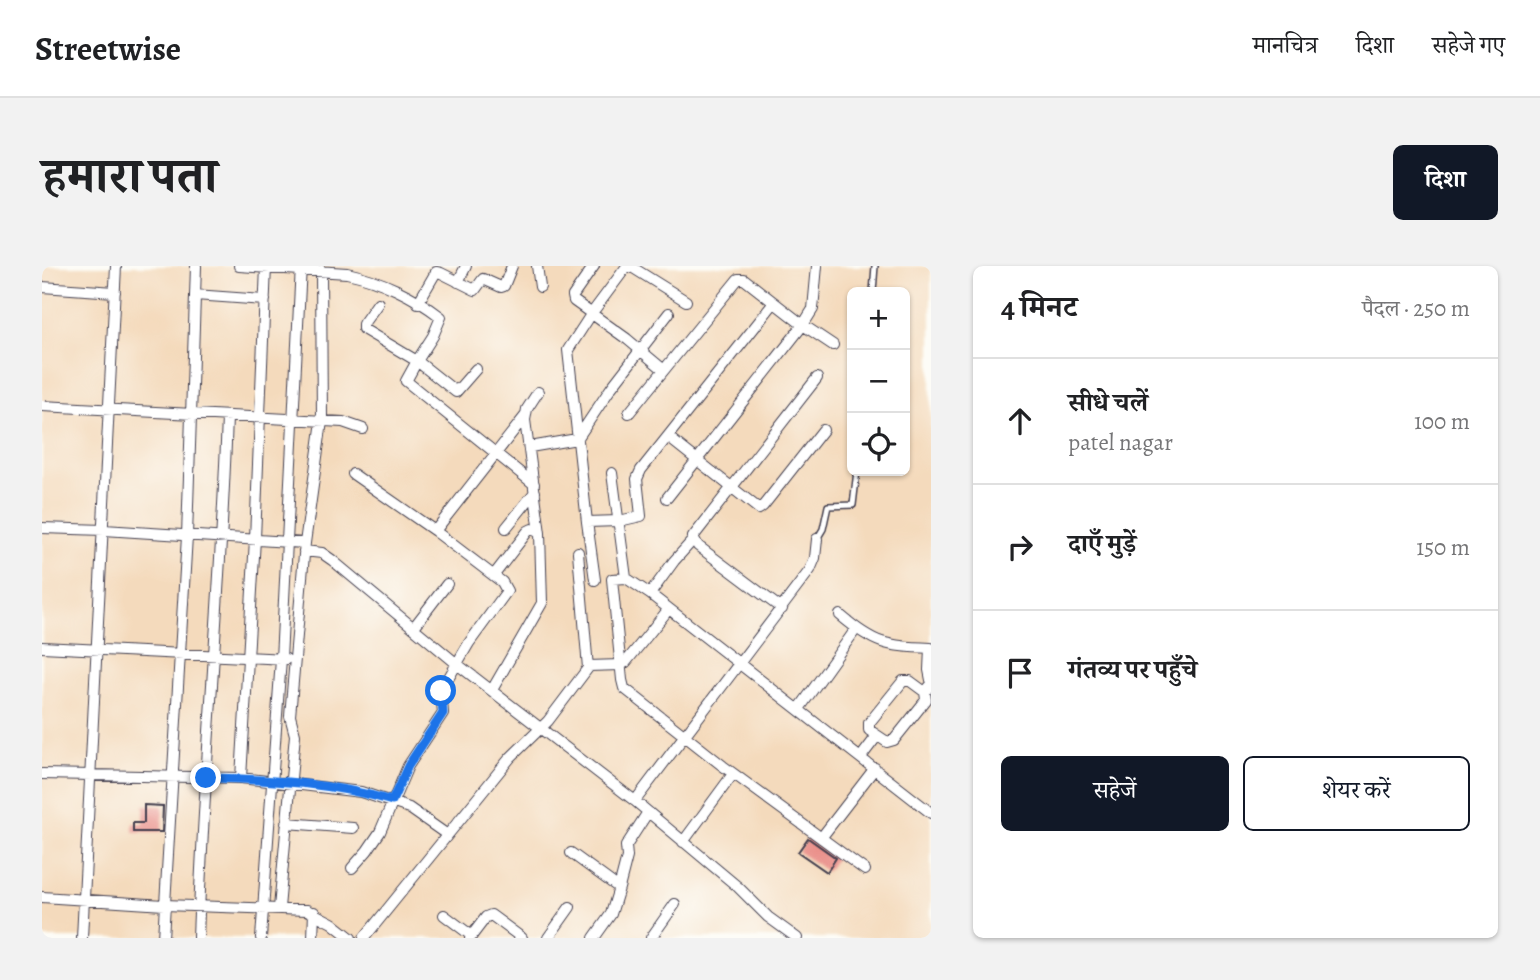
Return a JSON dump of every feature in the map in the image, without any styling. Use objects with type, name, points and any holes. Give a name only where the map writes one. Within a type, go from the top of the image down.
[{"type":"street","points":[[82,938],[116,266]]},
{"type":"street","points":[[163,938],[187,536],[196,266]]},
{"type":"street","points":[[239,266],[347,273],[377,281],[440,316],[441,320],[407,377],[407,383],[496,453],[535,488]]},
{"type":"street","points":[[458,282],[466,266]]},
{"type":"street","points":[[418,303],[436,272],[474,290],[486,279],[501,287],[512,266]]},
{"type":"street","points":[[537,266],[540,287]]},
{"type":"street","points":[[594,266],[573,298],[574,301],[664,370]]},
{"type":"street","points":[[595,580],[568,350],[628,266],[685,301]]},
{"type":"street","points":[[667,498],[803,325],[813,309],[817,266]]},
{"type":"street","points":[[241,778],[261,419],[266,267]]},
{"type":"street","points":[[261,938],[274,782],[301,268]]},
{"type":"street","points":[[279,908],[295,735],[290,716],[305,547],[321,421],[321,270]]},
{"type":"street","points":[[629,413],[739,278],[743,278],[773,304],[833,345]]},
{"type":"street","points":[[42,287],[115,292]]},
{"type":"street","points":[[195,295],[265,300]]},
{"type":"street","points":[[378,303],[363,324],[363,329],[417,361],[456,392],[476,369]]},
{"type":"street","points":[[587,522],[619,521],[641,516],[638,476],[773,304]]},
{"type":"street","points":[[530,447],[578,439],[611,388],[669,313]]},
{"type":"street","points":[[650,594],[817,378]]},
{"type":"street","points":[[435,531],[526,415],[538,392]]},
{"type":"street","points":[[42,406],[348,422],[363,429]]},
{"type":"street","points":[[492,690],[542,603],[540,533],[526,415]]},
{"type":"street","points":[[198,938],[212,655],[223,537],[227,417]]},
{"type":"street","points":[[668,437],[754,507],[761,508],[823,430]]},
{"type":"street","points":[[612,473],[626,578]]},
{"type":"street","points":[[352,868],[380,832],[408,766],[443,713],[440,694],[457,664],[507,594],[506,585],[494,575],[353,474]]},
{"type":"street","points":[[506,528],[535,488]]},
{"type":"street","points":[[42,528],[288,542],[322,554],[539,729],[635,801],[738,887],[768,917],[797,938]]},
{"type":"street","points":[[494,575],[528,531],[532,529],[540,533]]},
{"type":"street","points":[[635,801],[738,663],[782,609],[813,564],[817,539]]},
{"type":"street","points":[[693,540],[782,609]]},
{"type":"street","points":[[364,938],[510,758],[548,721],[588,666],[578,552]]},
{"type":"street","points":[[581,581],[626,578],[931,813]]},
{"type":"street","points":[[612,579],[624,688],[733,774],[865,870]]},
{"type":"street","points":[[414,627],[447,584]]},
{"type":"street","points":[[588,666],[621,665],[631,658],[668,610]]},
{"type":"street","points":[[840,615],[856,629],[888,646],[930,648],[929,685],[926,699],[894,740],[887,742],[869,730],[869,723],[900,683],[910,681],[929,685]]},
{"type":"street","points":[[799,709],[856,629]]},
{"type":"street","points":[[42,646],[295,659]]},
{"type":"street","points":[[861,757],[877,736]]},
{"type":"street","points":[[821,838],[875,768]]},
{"type":"street","points":[[42,774],[241,778],[361,792],[392,801],[423,816],[446,834]]},
{"type":"street","points":[[683,842],[733,774]]},
{"type":"street","points":[[594,938],[609,919],[627,857],[626,846],[648,812]]},
{"type":"street","points":[[286,823],[353,828]]},
{"type":"street","points":[[571,853],[619,888]]},
{"type":"street","points":[[42,897],[314,912],[351,938]]},
{"type":"street","points":[[651,938],[675,904]]},
{"type":"street","points":[[548,938],[570,907]]},
{"type":"street","points":[[313,938],[314,912]]},
{"type":"street","points":[[444,915],[471,937],[491,915],[522,938]]},
{"type":"lane","points":[[873,287],[875,266]]},
{"type":"lane","points":[[817,539],[823,529],[828,506],[853,505],[856,476]]},
{"type":"building","points":[[144,805],[163,806],[162,832],[133,832],[133,823],[144,823]]},
{"type":"building","points":[[808,838],[836,858],[827,872],[798,852]]},
{"type":"route","points":[[206,778],[241,778],[337,788],[392,801],[408,766],[443,713],[441,691]]}]
